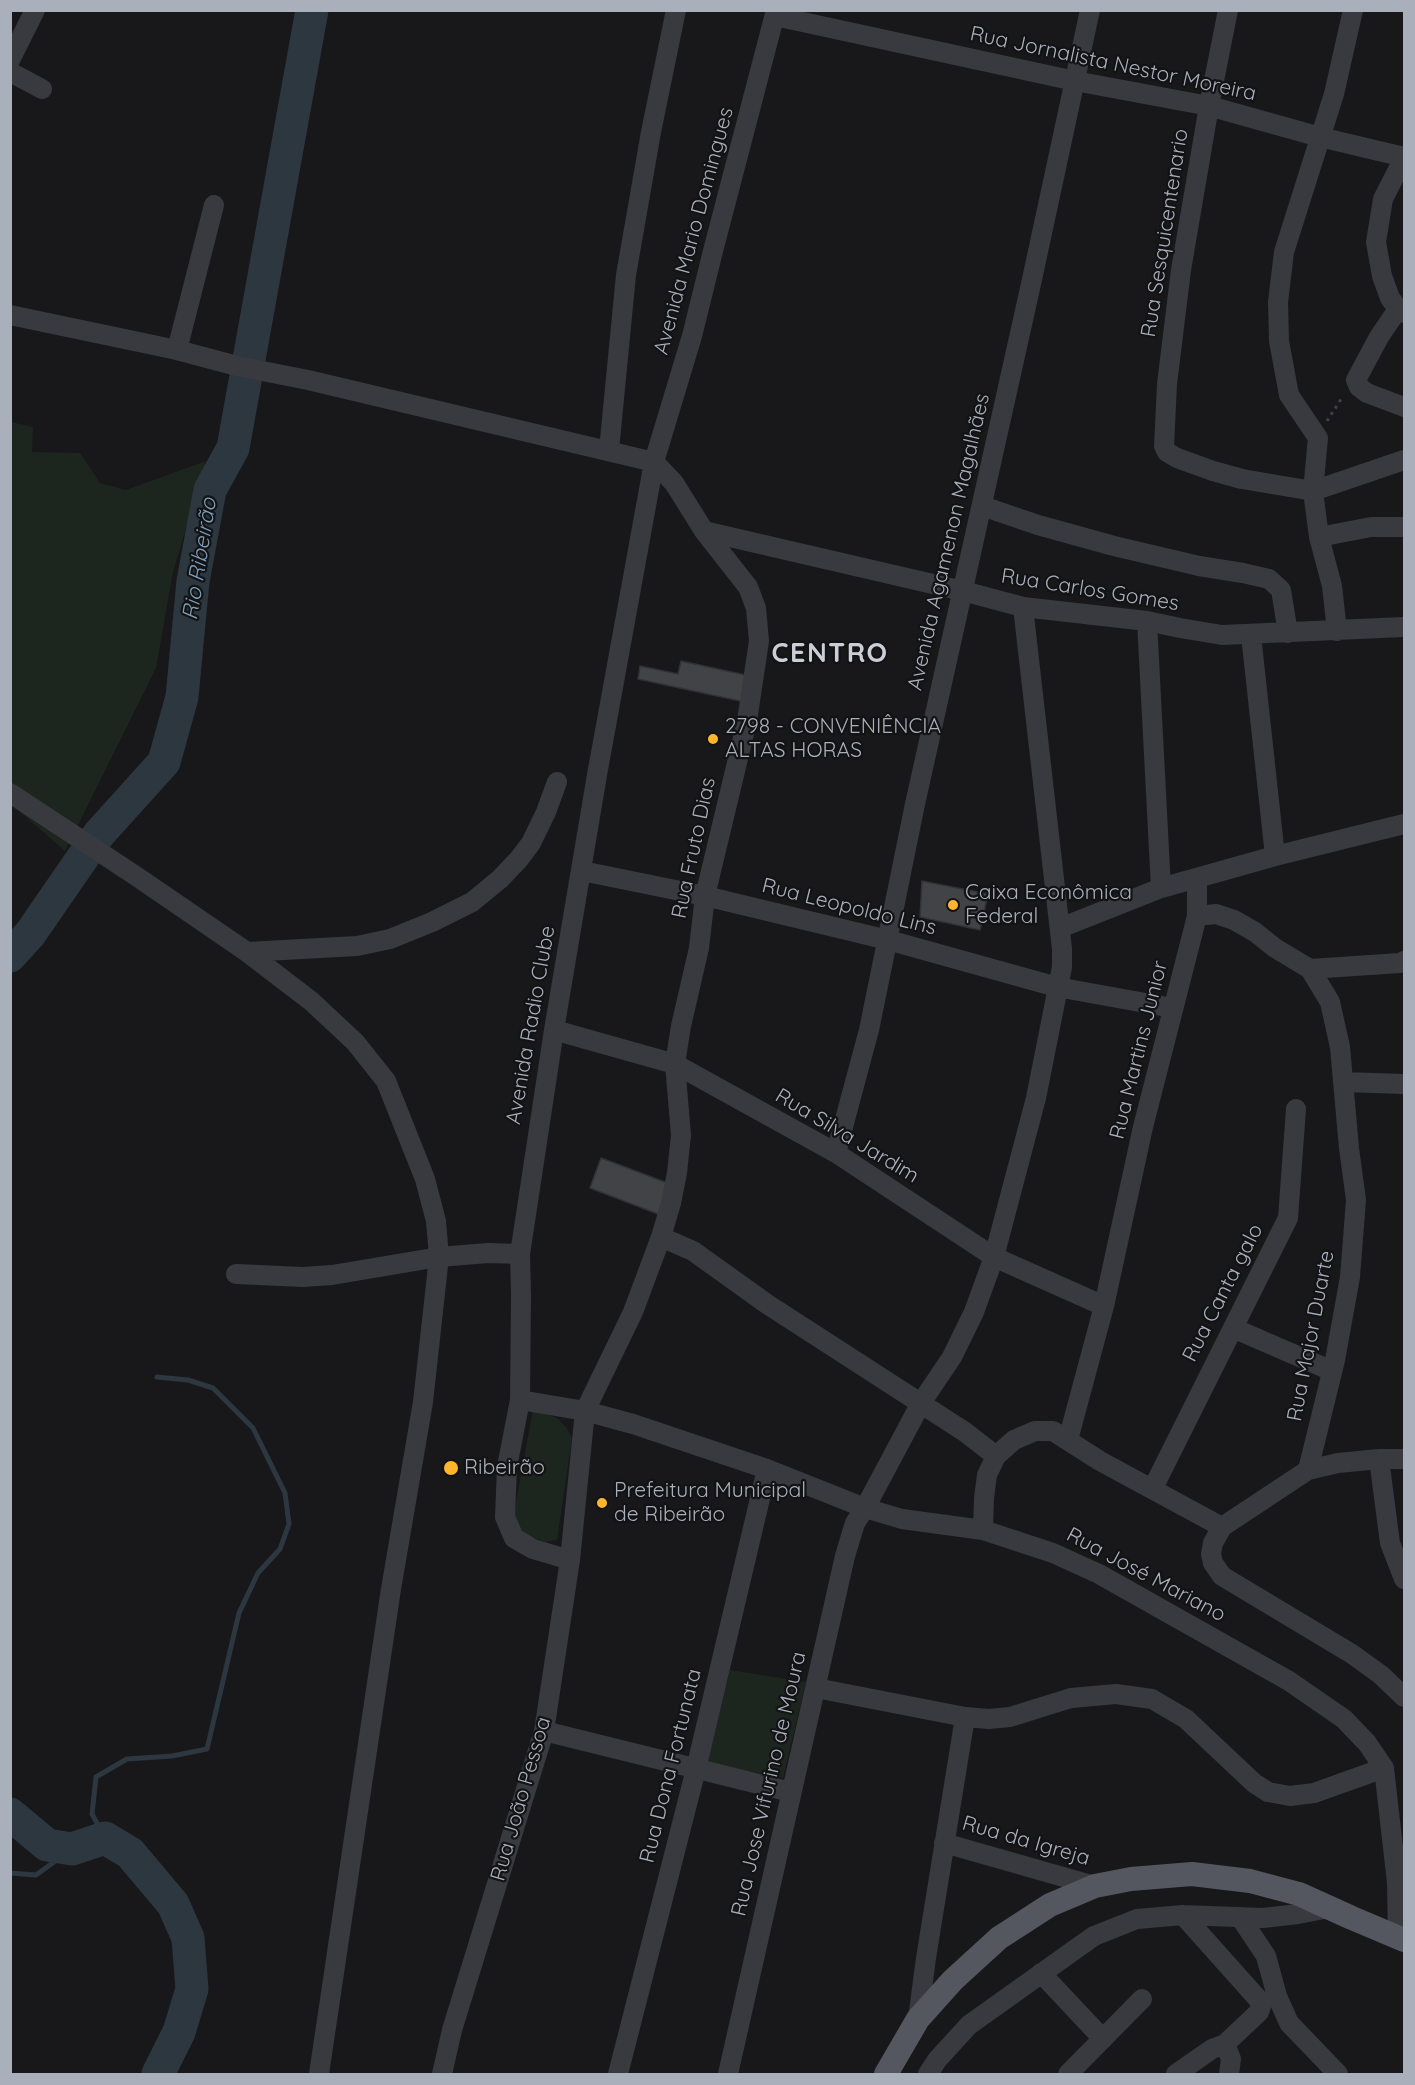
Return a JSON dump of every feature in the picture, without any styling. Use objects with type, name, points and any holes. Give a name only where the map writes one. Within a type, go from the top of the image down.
[{"type":"main road","points":[[886,2074],[918,2019],[953,1980],[999,1938],[1050,1905],[1095,1886],[1131,1879],[1192,1874],[1250,1881],[1299,1894],[1401,1938]]},
{"type":"street","points":[[10,60],[34,10]]},
{"type":"street","points":[[609,450],[626,274],[651,132],[676,10]]},
{"type":"street","name":"Avenida Agamenon Magalhães","points":[[836,1153],[869,1030],[918,792],[1090,10]]},
{"type":"street","name":"Rua Sesquicentenario","points":[[1228,10],[1181,270],[1167,384],[1164,446],[1167,452],[1177,458],[1242,479],[1313,491]]},
{"type":"street","points":[[1336,631],[1332,586],[1319,537],[1313,491],[1318,438],[1289,395],[1280,341],[1278,302],[1284,252],[1334,94],[1353,10]]},
{"type":"street","name":"Rua Jornalista Nestor Moreira","points":[[776,13],[1075,81],[1209,106],[1404,158]]},
{"type":"street","name":"Avenida Mario Domingues","points":[[654,462],[692,336],[712,251],[776,13]]},
{"type":"street","points":[[10,72],[42,89]]},
{"type":"street","points":[[1404,158],[1383,199],[1376,242],[1382,276],[1390,298],[1401,311],[1379,337],[1356,380],[1359,387],[1367,393],[1404,406]]},
{"type":"street","points":[[177,350],[214,205]]},
{"type":"street","points":[[10,315],[177,350],[237,366],[308,380],[654,462]]},
{"type":"street","points":[[1313,491],[1404,460]]},
{"type":"street","name":"Rua Fruto Dias","points":[[585,1411],[633,1312],[661,1237],[677,1173],[681,1135],[675,1064],[681,1026],[699,948],[705,896],[747,721],[759,641],[756,608],[748,587],[704,531],[674,483],[654,462]]},
{"type":"street","name":"Avenida Radio Clube","points":[[570,1560],[533,1549],[514,1538],[505,1517],[507,1467],[520,1400],[520,1254],[554,1030],[654,462]]},
{"type":"street","points":[[982,506],[1038,525],[1114,546],[1199,566],[1269,579],[1281,590],[1288,633]]},
{"type":"street","points":[[1319,537],[1371,527],[1404,527]]},
{"type":"street","name":"Rua Carlos Gomes","points":[[704,531],[963,591],[1023,608],[1147,621],[1221,635],[1404,627]]},
{"type":"street","name":"Rua Jose Vifurino de Moura","points":[[728,2074],[845,1556],[855,1523],[921,1403],[952,1357],[974,1312],[994,1257],[1036,1098],[1062,968],[1062,949],[1023,608]]},
{"type":"street","points":[[1147,621],[1161,888]]},
{"type":"street","points":[[1251,635],[1275,856]]},
{"type":"street","points":[[247,952],[357,946],[390,939],[472,902],[500,879],[531,843],[557,782]]},
{"type":"street","points":[[10,793],[247,952],[311,1001],[355,1042],[386,1081],[425,1179],[436,1221],[439,1257],[423,1402],[391,1589],[319,2074]]},
{"type":"street","points":[[1060,928],[1161,888],[1275,856],[1404,824]]},
{"type":"street","name":"Rua Leopoldo Lins","points":[[582,871],[705,896],[888,940],[1057,987],[1173,1008]]},
{"type":"street","name":"Rua Martins Junior","points":[[1068,1440],[1104,1306],[1143,1127],[1197,916],[1197,879]]},
{"type":"street","name":"Rua Major Duarte","points":[[1197,916],[1216,914],[1234,920],[1310,969],[1330,1002],[1340,1047],[1356,1200],[1350,1277],[1332,1371],[1308,1470]]},
{"type":"street","points":[[1310,969],[1403,963]]},
{"type":"street","name":"Rua Silva Jardim","points":[[554,1030],[675,1064],[836,1153],[994,1257],[1104,1306]]},
{"type":"street","points":[[1343,1082],[1404,1084]]},
{"type":"street","name":"Rua Canta galo","points":[[1153,1488],[1288,1218],[1296,1109]]},
{"type":"street","points":[[661,1237],[693,1251],[767,1304],[965,1432],[996,1456]]},
{"type":"street","points":[[236,1274],[303,1277],[332,1275],[439,1257],[488,1253],[520,1254]]},
{"type":"street","points":[[1233,1328],[1332,1371]]},
{"type":"street","name":"Rua José Mariano","points":[[520,1400],[585,1411],[633,1424],[767,1469],[865,1508],[902,1519],[983,1530],[1053,1553],[1099,1574],[1289,1681],[1344,1719],[1367,1743],[1384,1768],[1401,1938]]},
{"type":"street","name":"Rua João Pessoa","points":[[442,2074],[452,2030],[544,1731],[570,1560],[585,1411]]},
{"type":"street","points":[[983,1530],[987,1475],[996,1456],[1014,1440],[1035,1431],[1053,1431],[1100,1461],[1222,1527]]},
{"type":"street","points":[[1379,1459],[1390,1543],[1404,1579]]},
{"type":"street","points":[[1404,1459],[1338,1463],[1308,1470],[1222,1527],[1213,1543],[1211,1554],[1213,1563],[1222,1576],[1352,1654],[1381,1675],[1404,1697]]},
{"type":"street","name":"Rua Dona Fortunata","points":[[618,2074],[696,1769],[767,1469]]},
{"type":"street","points":[[816,1688],[965,1717],[989,1719],[1010,1717],[1071,1698],[1116,1694],[1152,1699],[1186,1719],[1254,1783],[1268,1792],[1290,1796],[1314,1793],[1384,1768]]},
{"type":"street","points":[[918,2019],[965,1717]]},
{"type":"street","points":[[544,1731],[791,1792]]},
{"type":"street","name":"Rua da Igreja","points":[[944,1843],[1095,1886]]},
{"type":"street","points":[[928,2074],[937,2060],[969,2025],[1094,1936],[1137,1919],[1183,1915],[1263,1918],[1329,1908]]},
{"type":"street","points":[[1176,2074],[1212,2049],[1226,2044],[1259,2012],[1261,2006],[1258,1999],[1183,1915]]},
{"type":"street","points":[[1240,1917],[1266,1956],[1277,1996],[1288,2023],[1338,2074]]},
{"type":"street","points":[[1041,1973],[1104,2039]]},
{"type":"street","points":[[1068,2074],[1142,1999]]},
{"type":"street","points":[[1226,2044],[1231,2059],[1229,2074]]},
{"type":"path","points":[[1318,438],[1334,407],[1356,380]]},
{"type":"shaded area","points":[[11,422],[33,427],[32,452],[80,453],[100,483],[126,490],[206,461],[173,572],[156,668],[65,851],[11,804]]},
{"type":"shaded area","points":[[533,1410],[557,1418],[572,1438],[557,1540],[545,1542],[521,1533],[515,1521],[515,1508]]},
{"type":"shaded area","points":[[730,1670],[806,1682],[783,1778],[707,1763]]},
{"type":"building","points":[[681,661],[750,676],[745,702],[638,679],[640,666],[678,674]]},
{"type":"building","name":"Caixa Econômica Federal","points":[[922,881],[988,894],[980,930],[920,917]]},
{"type":"building","points":[[601,1158],[670,1184],[658,1214],[590,1188]]},
{"type":"waterway","name":"Rio Ribeirão","points":[[10,956],[30,934],[99,834],[164,762],[182,697],[193,581],[210,490],[233,448],[312,10]]},
{"type":"waterway","points":[[105,1838],[92,1814],[96,1777],[127,1759],[172,1756],[207,1749],[239,1613],[258,1573],[280,1549],[289,1524],[285,1493],[253,1428],[213,1388],[188,1380],[157,1377]]},
{"type":"waterway","name":"Rio Ribeirão","points":[[10,1814],[47,1845],[72,1849],[105,1838],[130,1853],[173,1904],[188,1938],[192,1989],[179,2032],[158,2074]]},
{"type":"waterway","points":[[10,1873],[36,1875],[72,1849]]},
{"type":"place","name":"2798 - CONVENIÊNCIA ALTAS HORAS","points":[[713,739]]},
{"type":"place","name":"Caixa Econômica Federal","points":[[953,905]]},
{"type":"place","name":"Ribeirão","points":[[451,1468]]},
{"type":"place","name":"Prefeitura Municipal de Ribeirão","points":[[602,1503]]},
{"type":"district","name":"CENTRO","points":[[830,654]]}]
